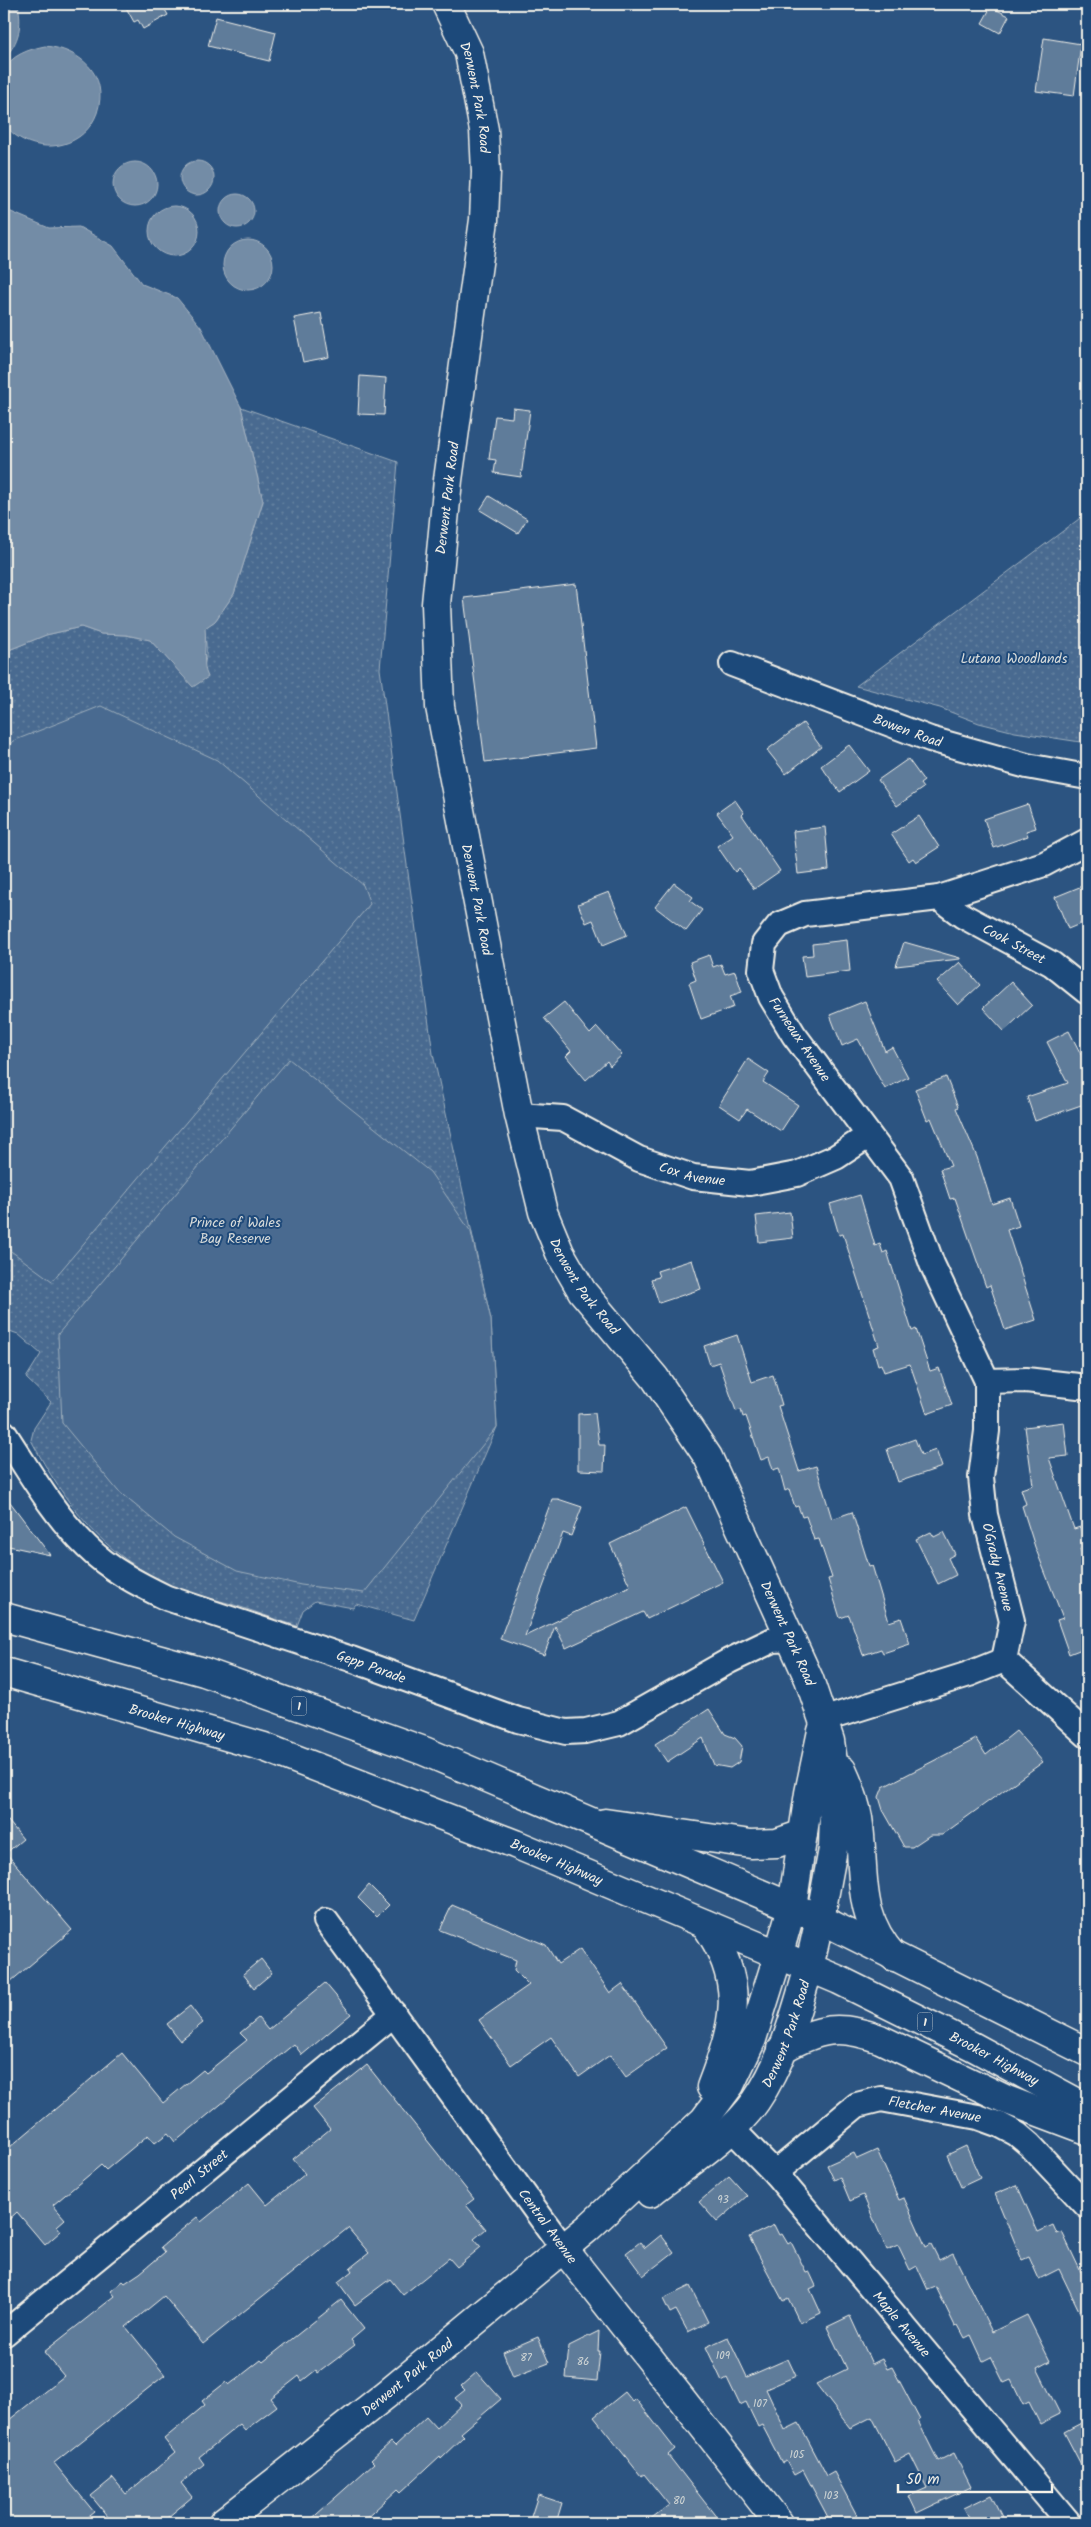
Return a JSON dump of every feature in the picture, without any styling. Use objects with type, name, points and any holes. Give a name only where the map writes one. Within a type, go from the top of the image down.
[{"type":"main road","name":"Derwent Park Road","points":[[446,4],[469,53],[484,130],[486,172],[483,229],[448,480],[436,604],[440,707],[519,1115],[542,1212],[560,1253],[582,1291],[655,1378],[708,1457],[792,1638],[812,1688],[825,1729],[835,1776],[835,1816],[830,1867],[820,1919],[809,1967],[782,2049],[772,2072],[755,2102],[731,2128],[629,2209],[588,2228]]},
{"type":"main road","name":"1","points":[[4,1617],[213,1676],[424,1751],[820,1919],[1087,2052]]},
{"type":"main road","name":"Brooker Highway","points":[[4,1672],[264,1747],[515,1844],[778,1956],[809,1967],[901,2010],[1087,2108]]},
{"type":"main road","name":"Derwent Park Road","points":[[223,2523],[387,2394],[588,2228],[704,2120],[730,2085],[752,2039],[778,1956],[792,1907],[809,1794],[825,1729]]},
{"type":"main road","points":[[825,1729],[848,1782],[858,1817],[867,1912],[878,1935],[894,1957]]},
{"type":"main road","points":[[586,1820],[751,1844],[776,1843],[804,1834]]},
{"type":"main road","points":[[682,2141],[703,2108],[724,2053],[732,2013],[733,1990],[729,1965],[717,1941],[705,1924]]},
{"type":"main road","points":[[782,2049],[820,2031],[848,2029],[861,2032],[880,2039],[1008,2100],[1087,2130]]},
{"type":"main road","name":"Central Avenue","points":[[563,2248],[779,2523]]},
{"type":"street","name":"Bowen Road","points":[[732,664],[930,739],[1027,766],[1087,777]]},
{"type":"street","name":"Furneaux Avenue","points":[[987,1381],[932,1264],[901,1178],[794,1035],[771,997],[761,970],[764,944],[779,925],[804,914],[939,898],[1044,864],[1087,841]]},
{"type":"street","name":"Cook Street","points":[[939,898],[963,916],[1052,964],[1087,992]]},
{"type":"street","name":"Cox Avenue","points":[[519,1115],[563,1118],[639,1159],[693,1176],[750,1183],[797,1174],[836,1158],[868,1136]]},
{"type":"street","points":[[987,1381],[1026,1380],[1087,1387]]},
{"type":"street","name":"O'Grady Avenue","points":[[987,1381],[987,1431],[981,1477],[985,1515],[1012,1622],[1004,1660]]},
{"type":"street","name":"Gepp Parade","points":[[4,1432],[44,1493],[87,1547],[112,1568],[140,1585],[167,1598],[351,1659],[549,1730],[566,1732],[586,1731],[619,1723],[729,1661],[773,1640],[792,1638]]},
{"type":"street","points":[[825,1729],[1004,1660],[1087,1735]]},
{"type":"street","name":"Central Avenue","points":[[326,1921],[563,2248]]},
{"type":"street","name":"Pearl Street","points":[[4,2334],[394,2014]]},
{"type":"street","name":"Fletcher Avenue","points":[[775,2173],[857,2105],[881,2099],[978,2116],[1000,2125],[1017,2134],[1030,2145],[1087,2206]]},
{"type":"street","name":"Maple Avenue","points":[[731,2128],[775,2173],[1069,2523]]},
{"type":"green space","name":"Prince of Wales Bay Reserve","points":[[241,407],[398,462],[380,669],[433,1054],[491,1320],[497,1427],[414,1620],[356,1604],[353,1608],[315,1601],[303,1610],[297,1626],[177,1588],[124,1558],[88,1525],[72,1506],[31,1440],[34,1428],[51,1402],[26,1378],[41,1354],[18,1334],[4,1329],[4,652],[46,635],[81,627],[101,634],[126,635],[150,640],[193,686],[202,672],[206,659],[204,628],[215,621],[234,594],[263,501]]},
{"type":"green space","name":"Lutana Woodlands","points":[[1087,513],[1087,743],[1015,732],[979,723],[940,708],[856,686]]},
{"type":"green space","points":[[101,706],[217,760],[363,885],[370,904],[52,1281],[4,1246],[4,751],[13,741]]},
{"type":"green space","points":[[289,1059],[430,1172],[471,1232],[491,1320],[497,1427],[364,1593],[301,1585],[237,1571],[174,1537],[118,1491],[62,1423],[58,1334]]},
{"type":"shaded area","points":[[4,4],[18,4],[20,26],[17,39],[4,58]]},
{"type":"shaded area","points":[[45,46],[69,52],[89,66],[99,86],[100,99],[97,113],[84,133],[74,140],[52,146],[29,142],[16,136],[6,125],[3,113],[3,75],[7,65],[21,54]]},
{"type":"shaded area","points":[[197,161],[209,166],[214,178],[209,190],[197,195],[185,190],[180,178],[185,166]]},
{"type":"shaded area","points":[[139,162],[151,168],[156,175],[156,193],[151,200],[144,205],[131,206],[123,203],[116,196],[113,180],[116,172],[123,165]]},
{"type":"shaded area","points":[[237,194],[249,199],[254,211],[249,223],[237,228],[225,223],[220,211],[225,199]]},
{"type":"shaded area","points":[[174,206],[188,210],[195,217],[199,231],[195,245],[188,252],[174,256],[160,252],[153,245],[149,231],[153,217],[160,210]]},
{"type":"shaded area","points":[[4,209],[49,228],[79,227],[113,246],[142,284],[177,298],[201,327],[241,407],[263,501],[234,594],[215,621],[205,628],[205,666],[208,677],[193,687],[150,640],[126,635],[101,634],[81,627],[46,635],[4,652]]},
{"type":"shaded area","points":[[248,240],[262,244],[269,251],[273,265],[269,279],[262,286],[248,290],[234,286],[227,279],[223,265],[227,251],[234,244]]},
{"type":"building","points":[[124,4],[166,4],[163,6],[168,15],[143,29],[138,20],[134,22]]},
{"type":"building","points":[[991,7],[1009,16],[1000,33],[982,23]]},
{"type":"building","points":[[216,17],[276,32],[269,61],[208,46]]},
{"type":"building","points":[[1044,38],[1081,44],[1074,96],[1036,91]]},
{"type":"building","points":[[321,313],[329,357],[303,362],[294,318]]},
{"type":"building","points":[[360,376],[386,378],[384,415],[358,414]]},
{"type":"building","points":[[513,408],[530,410],[521,477],[494,473],[496,460],[489,459],[495,416],[512,418]]},
{"type":"building","points":[[489,496],[527,519],[518,533],[480,510]]},
{"type":"building","points":[[576,584],[596,748],[485,762],[464,598]]},
{"type":"building","points":[[803,723],[821,747],[786,774],[767,750]]},
{"type":"building","points":[[849,745],[869,771],[840,792],[821,766]]},
{"type":"building","points":[[908,759],[924,781],[920,784],[923,788],[897,806],[878,780]]},
{"type":"building","points":[[735,800],[744,813],[742,815],[780,871],[754,889],[739,868],[735,872],[717,846],[733,835],[717,813]]},
{"type":"building","points":[[1028,804],[1036,828],[1026,831],[1028,836],[994,848],[984,819]]},
{"type":"building","points":[[919,816],[939,847],[916,862],[913,858],[909,861],[891,834]]},
{"type":"building","points":[[825,827],[829,870],[798,874],[793,831]]},
{"type":"building","points":[[674,883],[693,897],[690,901],[702,910],[686,931],[655,907]]},
{"type":"building","points":[[1087,884],[1087,921],[1068,929],[1055,897]]},
{"type":"building","points":[[609,892],[627,935],[603,945],[593,920],[586,923],[578,904]]},
{"type":"building","points":[[847,940],[850,971],[805,977],[802,956],[813,955],[812,944]]},
{"type":"building","points":[[904,942],[960,958],[960,959],[896,966]]},
{"type":"building","points":[[709,955],[713,967],[721,964],[725,974],[735,971],[742,992],[730,996],[734,1007],[701,1019],[689,983],[696,980],[690,962]]},
{"type":"building","points":[[960,962],[980,985],[958,1005],[937,982]]},
{"type":"building","points":[[1011,982],[1032,1005],[1004,1031],[983,1008]]},
{"type":"building","points":[[865,1001],[885,1051],[892,1047],[908,1077],[885,1089],[858,1039],[842,1046],[830,1015]]},
{"type":"building","points":[[564,1002],[590,1034],[597,1027],[622,1055],[610,1066],[607,1061],[586,1080],[566,1056],[571,1051],[544,1018]]},
{"type":"building","points":[[1069,1031],[1087,1066],[1087,1103],[1035,1121],[1027,1097],[1068,1083],[1047,1042]]},
{"type":"building","points":[[748,1059],[769,1073],[763,1082],[798,1105],[781,1131],[747,1109],[740,1119],[719,1105]]},
{"type":"building","points":[[946,1077],[958,1107],[956,1108],[977,1157],[992,1204],[1010,1198],[1019,1226],[1007,1230],[1036,1320],[1005,1330],[990,1285],[986,1287],[955,1198],[950,1199],[940,1169],[951,1166],[931,1118],[927,1120],[915,1089]]},
{"type":"building","points":[[860,1195],[875,1246],[880,1244],[883,1253],[887,1251],[912,1331],[916,1329],[930,1371],[939,1368],[952,1405],[927,1414],[910,1364],[884,1372],[881,1364],[878,1365],[873,1348],[879,1346],[843,1234],[839,1235],[830,1204]]},
{"type":"building","points":[[790,1212],[793,1238],[759,1242],[756,1216]]},
{"type":"building","points":[[692,1260],[701,1289],[659,1303],[651,1279],[659,1277],[657,1271]]},
{"type":"building","points":[[737,1335],[752,1382],[773,1375],[782,1405],[778,1406],[799,1471],[816,1466],[832,1519],[852,1512],[869,1566],[872,1565],[889,1622],[901,1618],[910,1644],[883,1653],[881,1649],[863,1655],[849,1615],[840,1618],[828,1579],[832,1578],[819,1539],[814,1540],[806,1516],[802,1517],[798,1506],[795,1507],[789,1489],[785,1491],[779,1468],[773,1470],[769,1457],[761,1460],[746,1416],[743,1417],[741,1410],[736,1411],[719,1362],[710,1365],[704,1346]]},
{"type":"building","points":[[595,1413],[599,1445],[605,1445],[604,1471],[578,1470],[578,1414]]},
{"type":"building","points":[[1064,1422],[1068,1456],[1049,1458],[1074,1529],[1080,1527],[1086,1547],[1080,1549],[1087,1569],[1087,1596],[1082,1598],[1087,1611],[1087,1647],[1069,1654],[1057,1620],[1063,1618],[1035,1547],[1022,1506],[1026,1504],[1021,1489],[1033,1485],[1025,1427]]},
{"type":"building","points":[[915,1439],[921,1455],[936,1450],[942,1467],[898,1482],[887,1449]]},
{"type":"building","points":[[4,1494],[50,1555],[4,1545]]},
{"type":"building","points":[[552,1499],[558,1499],[582,1507],[571,1536],[563,1533],[525,1636],[630,1586],[610,1544],[686,1507],[723,1582],[647,1619],[643,1612],[566,1648],[555,1626],[544,1655],[500,1639]]},
{"type":"building","points":[[931,1532],[934,1537],[944,1532],[955,1554],[948,1558],[956,1575],[938,1584],[916,1539]]},
{"type":"building","points":[[709,1709],[725,1734],[735,1738],[742,1746],[739,1762],[730,1768],[714,1765],[703,1738],[667,1762],[655,1744]]},
{"type":"building","points":[[1016,1731],[1043,1762],[942,1835],[930,1835],[912,1847],[904,1847],[883,1810],[879,1797],[883,1787],[976,1739],[986,1755]]},
{"type":"building","points":[[4,1816],[23,1839],[6,1853],[72,1930],[4,1987]]},
{"type":"building","points":[[369,1885],[389,1905],[377,1917],[358,1898]]},
{"type":"building","points":[[452,1905],[546,1945],[558,1964],[580,1949],[610,1993],[622,1984],[667,2048],[626,2077],[610,2055],[579,2077],[551,2037],[511,2065],[479,2020],[529,1985],[514,1970],[516,1960],[440,1930]]},
{"type":"building","points":[[261,1959],[272,1973],[254,1988],[243,1974]]},
{"type":"building","points":[[325,1983],[351,2014],[302,2055],[294,2044],[175,2142],[168,2133],[155,2143],[148,2135],[106,2170],[101,2165],[53,2205],[65,2219],[57,2226],[61,2231],[45,2245],[17,2212],[4,2224],[4,2152],[122,2053],[163,2103],[203,2070],[206,2073],[247,2040],[240,2033],[258,2018],[268,2030]]},
{"type":"building","points":[[190,2006],[203,2023],[180,2041],[167,2024]]},
{"type":"building","points":[[367,2065],[474,2199],[466,2205],[486,2229],[474,2239],[481,2247],[457,2267],[449,2258],[403,2295],[390,2279],[355,2305],[338,2282],[352,2271],[350,2268],[369,2253],[348,2228],[203,2344],[164,2296],[126,2327],[165,2375],[54,2463],[94,2512],[80,2523],[4,2523],[4,2424],[64,2376],[44,2352],[115,2296],[111,2291],[123,2281],[125,2283],[140,2273],[165,2252],[161,2247],[197,2217],[201,2222],[249,2183],[267,2205],[305,2174],[293,2159],[330,2129],[313,2108]]},
{"type":"building","points":[[966,2146],[980,2178],[961,2187],[947,2155]]},
{"type":"building","points":[[877,2150],[899,2200],[904,2198],[926,2247],[931,2244],[939,2260],[953,2253],[992,2332],[1027,2315],[1050,2361],[1037,2368],[1060,2414],[1040,2424],[1029,2402],[1023,2405],[1011,2380],[1004,2383],[991,2357],[983,2361],[971,2335],[965,2338],[958,2325],[955,2326],[936,2287],[928,2290],[917,2266],[910,2270],[898,2245],[887,2250],[863,2195],[850,2201],[840,2177],[834,2180],[827,2165],[854,2153],[857,2159]]},
{"type":"building","points":[[729,2176],[747,2196],[717,2222],[699,2202]]},
{"type":"building","points":[[1017,2185],[1038,2232],[1053,2225],[1057,2234],[1062,2232],[1081,2272],[1087,2269],[1087,2327],[1059,2269],[1039,2279],[1029,2257],[1022,2260],[995,2194]]},
{"type":"building","points":[[774,2225],[779,2235],[782,2234],[788,2244],[791,2242],[806,2272],[809,2271],[816,2286],[810,2289],[821,2313],[800,2323],[788,2298],[783,2301],[749,2237]]},
{"type":"building","points":[[661,2235],[674,2252],[643,2276],[626,2253],[640,2242],[645,2248]]},
{"type":"building","points":[[690,2286],[708,2322],[688,2332],[676,2310],[670,2313],[663,2299]]},
{"type":"building","points":[[341,2300],[364,2329],[351,2340],[355,2345],[318,2373],[316,2370],[302,2381],[299,2376],[271,2398],[277,2406],[245,2430],[240,2424],[199,2457],[204,2464],[181,2483],[192,2497],[161,2523],[113,2523],[91,2496],[113,2478],[126,2494],[175,2453],[164,2439],[205,2405],[202,2401],[226,2382],[229,2385],[261,2360],[263,2362]]},
{"type":"building","points":[[850,2316],[872,2364],[882,2359],[887,2369],[892,2367],[920,2420],[918,2421],[938,2461],[954,2453],[971,2487],[917,2513],[909,2496],[927,2488],[910,2454],[895,2462],[872,2417],[850,2428],[816,2384],[847,2369],[827,2327]]},
{"type":"building","points":[[599,2331],[598,2351],[600,2351],[597,2381],[566,2378],[569,2346]]},
{"type":"building","points":[[538,2337],[549,2363],[513,2377],[503,2352]]},
{"type":"building","points":[[728,2337],[747,2377],[788,2359],[796,2376],[766,2389],[785,2430],[799,2423],[827,2476],[834,2472],[861,2523],[831,2523],[803,2470],[794,2475],[786,2461],[782,2463],[762,2425],[758,2427],[746,2402],[740,2405],[727,2378],[722,2381],[706,2347]]},
{"type":"building","points":[[477,2372],[501,2399],[461,2433],[464,2436],[441,2458],[440,2456],[401,2492],[398,2489],[361,2523],[307,2523],[374,2463],[371,2460],[391,2442],[395,2446],[426,2417],[436,2428],[461,2405],[455,2398],[465,2390],[461,2386]]},
{"type":"building","points":[[625,2392],[633,2402],[636,2399],[675,2449],[668,2455],[721,2523],[645,2523],[669,2505],[644,2474],[641,2476],[594,2417]]},
{"type":"building","points":[[1087,2420],[1087,2476],[1064,2432]]},
{"type":"building","points":[[538,2495],[562,2503],[556,2523],[529,2523]]},
{"type":"building","points":[[991,2495],[1005,2523],[972,2523],[964,2508]]}]
